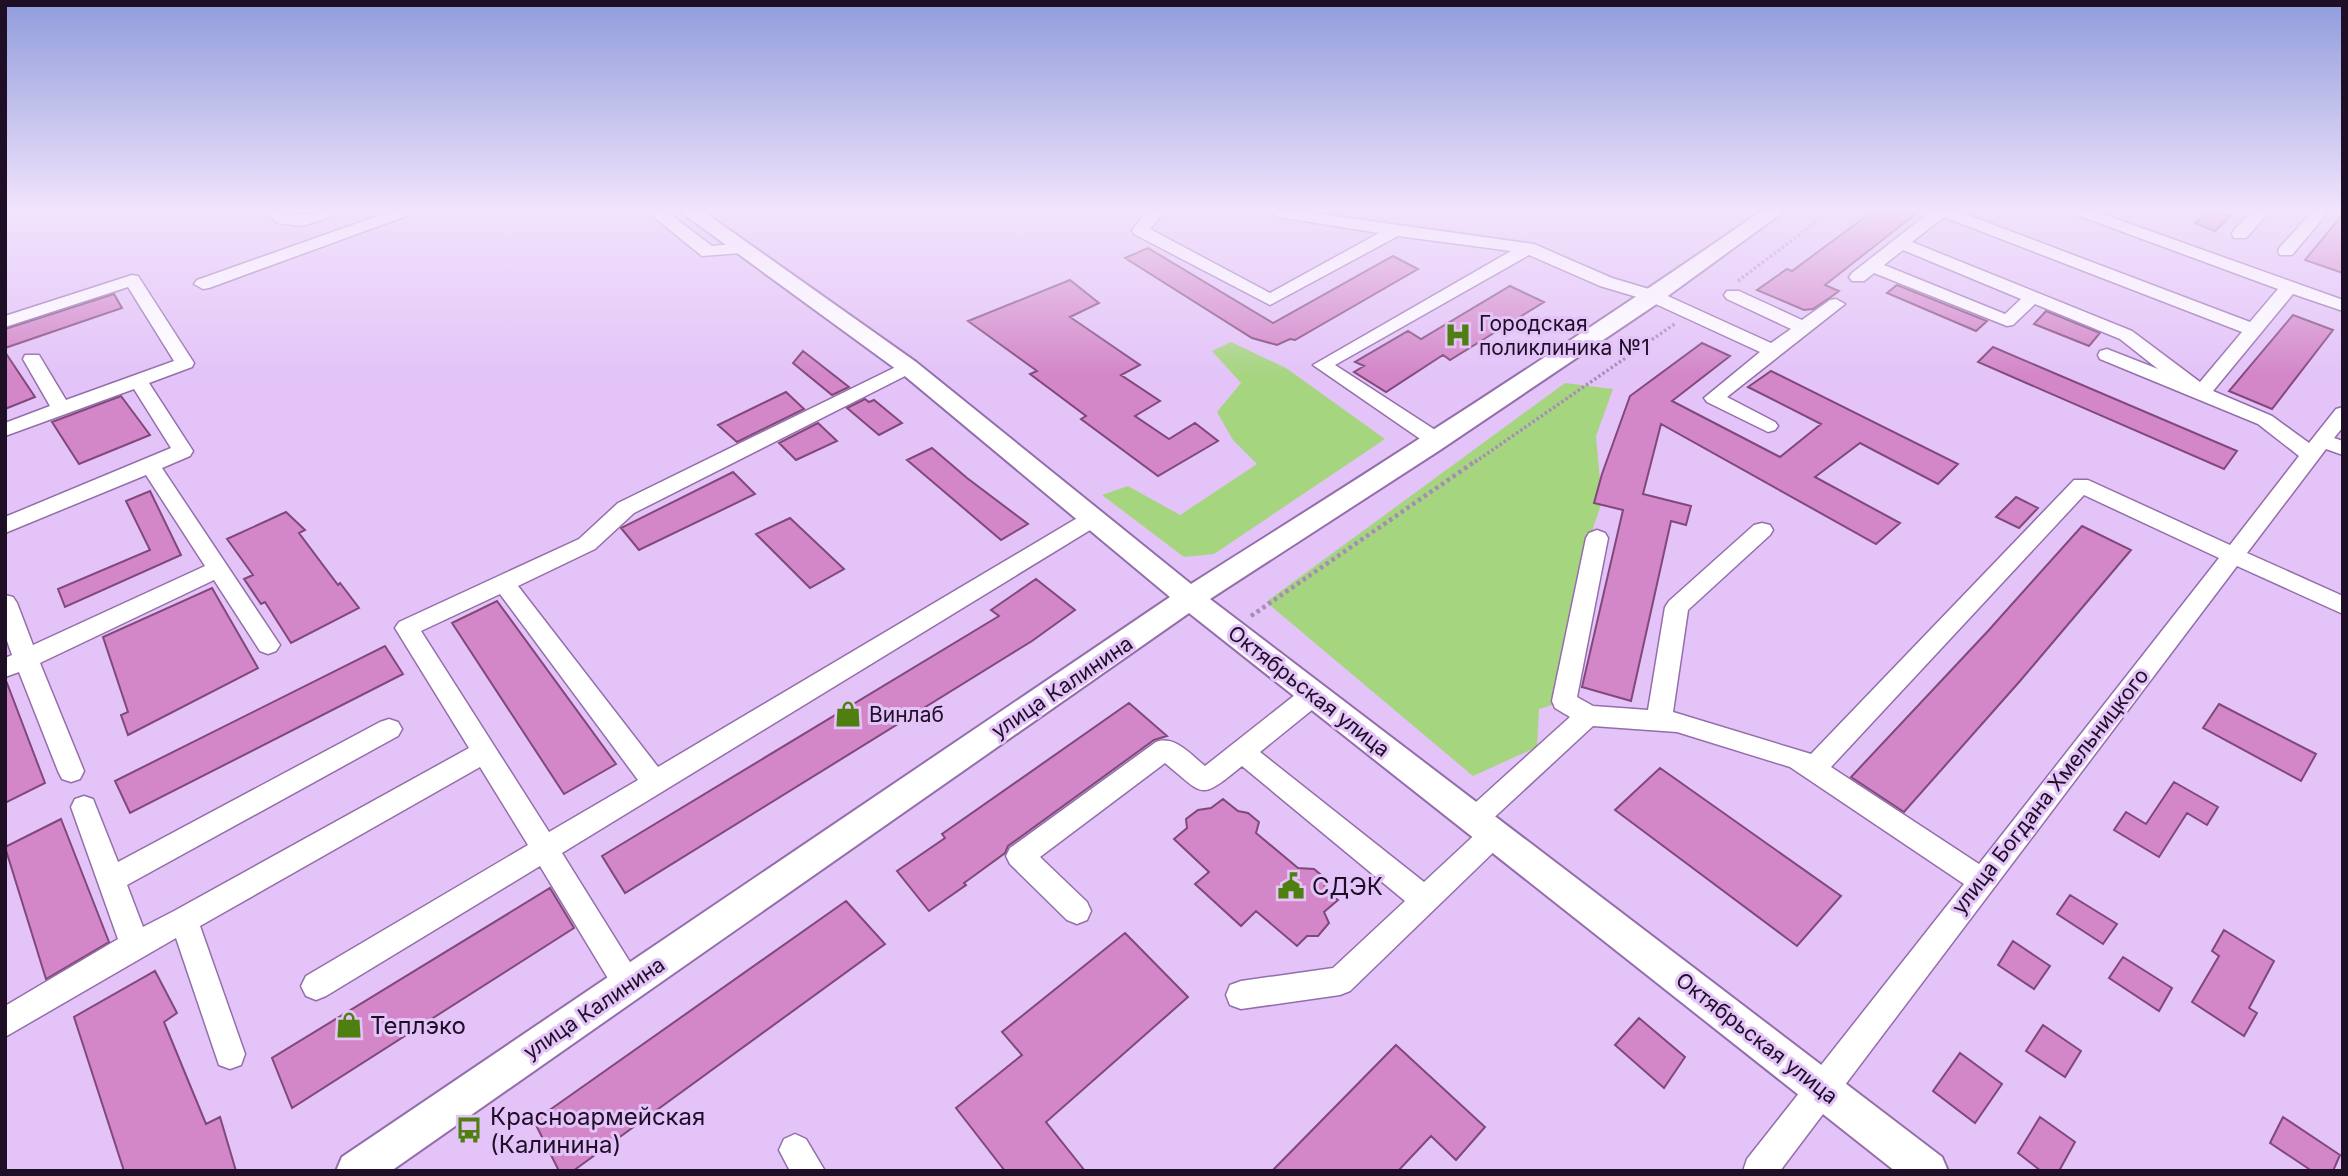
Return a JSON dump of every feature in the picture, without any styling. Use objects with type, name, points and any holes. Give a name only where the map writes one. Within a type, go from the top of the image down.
[{"type":"main road","name":"Октябрьская улица","points":[[767,267],[908,367],[1190,598],[1928,1171]]},
{"type":"main road","name":"улица Калинина","points":[[356,1171],[1190,598],[1436,440],[1695,267]]},
{"type":"street","points":[[203,284],[251,267]]},
{"type":"street","points":[[1208,267],[1270,300],[1330,267]]},
{"type":"street","points":[[1436,440],[1322,365],[1495,267]]},
{"type":"street","points":[[1571,267],[1606,282],[1653,296],[1773,351]]},
{"type":"street","points":[[1958,267],[2126,335],[2200,393]]},
{"type":"street","points":[[2089,267],[2253,330]]},
{"type":"street","points":[[2234,267],[2343,306]]},
{"type":"street","points":[[1865,272],[2007,321],[2033,298]]},
{"type":"street","points":[[5,322],[132,280],[184,363],[5,430]]},
{"type":"street","points":[[2200,393],[2289,287]]},
{"type":"street","points":[[1768,426],[1714,398],[1836,304]]},
{"type":"street","points":[[2107,355],[2265,420],[2325,448]]},
{"type":"street","points":[[32,359],[62,408]]},
{"type":"street","points":[[628,985],[407,628],[587,544],[626,508],[908,367]]},
{"type":"street","points":[[5,526],[184,451],[138,380]]},
{"type":"street","name":"улица Богдана Хмельницкого","points":[[1759,1171],[2232,554],[2325,448],[2343,412]]},
{"type":"street","points":[[150,466],[268,645]]},
{"type":"street","points":[[1813,769],[2081,485],[2343,606]]},
{"type":"street","points":[[545,849],[1092,519]]},
{"type":"street","points":[[1659,721],[1677,607],[1762,530]]},
{"type":"street","points":[[1597,538],[1564,701],[1588,716],[1677,722],[1786,756],[1813,769],[1982,880]]},
{"type":"street","points":[[16,663],[218,569]]},
{"type":"street","points":[[504,583],[656,784]]},
{"type":"street","points":[[5,603],[16,663],[71,771]]},
{"type":"street","points":[[1076,911],[1020,856],[1166,749],[1205,782],[1314,694]]},
{"type":"street","points":[[1241,995],[1340,981],[1425,900],[1484,827],[1588,716]]},
{"type":"street","points":[[112,879],[389,729]]},
{"type":"street","points":[[5,1023],[135,945],[484,752]]},
{"type":"street","points":[[1242,752],[1425,900]]},
{"type":"street","points":[[84,807],[135,945]]},
{"type":"street","points":[[184,920],[230,1054]]},
{"type":"lane","points":[[1865,272],[1871,267]]},
{"type":"lane","points":[[1735,289],[1804,328]]},
{"type":"lane","points":[[316,986],[545,849]]},
{"type":"path","points":[[1735,289],[1756,267]]},
{"type":"path","points":[[1231,630],[1690,313]]},
{"type":"green space","points":[[1231,342],[1286,368],[1385,439],[1214,554],[1184,557],[1102,495],[1128,486],[1180,515],[1257,464],[1233,440],[1217,412],[1241,383],[1212,351]]},
{"type":"green space","points":[[1565,383],[1613,389],[1596,436],[1602,502],[1593,528],[1564,701],[1539,709],[1537,747],[1473,776],[1266,602]]},
{"type":"building","points":[[1139,267],[1179,267],[1273,323],[1374,267],[1418,269],[1295,340],[1290,339],[1277,345],[1252,338]]},
{"type":"building","points":[[1798,267],[1848,267],[1825,285],[1839,291],[1813,309],[1804,310],[1757,290],[1787,269],[1792,271]]},
{"type":"building","points":[[2325,267],[2343,267],[2343,273]]},
{"type":"building","points":[[1070,280],[1099,303],[1070,317],[1140,365],[1121,375],[1160,401],[1135,416],[1169,439],[1195,423],[1218,441],[1158,476],[1081,419],[1086,416],[1030,374],[1037,371],[968,321]]},
{"type":"building","points":[[1897,285],[1987,321],[1976,331],[1887,293]]},
{"type":"building","name":"Городская поликлиника №1","points":[[1510,286],[1544,302],[1450,360],[1443,355],[1386,392],[1354,372],[1364,366],[1355,362],[1408,331],[1421,339]]},
{"type":"building","points":[[114,294],[122,308],[5,348],[5,329]]},
{"type":"building","points":[[2046,311],[2100,333],[2089,346],[2034,324]]},
{"type":"building","points":[[2293,315],[2333,330],[2272,409],[2229,391]]},
{"type":"building","points":[[1702,343],[1730,356],[1672,401],[1780,457],[1821,424],[1748,387],[1771,371],[1958,464],[1938,484],[1860,443],[1815,477],[1900,523],[1876,544],[1661,424],[1643,494],[1691,506],[1686,525],[1671,521],[1631,701],[1582,687],[1623,510],[1594,503],[1630,396]]},
{"type":"building","points":[[1993,347],[2237,451],[2224,469],[1978,362]]},
{"type":"building","points":[[803,351],[849,387],[832,395],[793,363]]},
{"type":"building","points":[[5,352],[35,397],[5,409]]},
{"type":"building","points":[[786,392],[804,409],[737,442],[718,425]]},
{"type":"building","points":[[121,396],[150,435],[79,464],[52,422]]},
{"type":"building","points":[[865,399],[869,402],[874,400],[902,423],[879,435],[847,408]]},
{"type":"building","points":[[818,423],[837,441],[796,460],[779,443]]},
{"type":"building","points":[[932,448],[1028,524],[1001,540],[907,460]]},
{"type":"building","points":[[733,472],[755,494],[639,550],[621,528]]},
{"type":"building","points":[[150,491],[181,555],[65,607],[58,589],[150,550],[126,501]]},
{"type":"building","points":[[2016,497],[2038,508],[2019,528],[1996,517]]},
{"type":"building","points":[[286,512],[305,530],[299,533],[359,608],[291,643],[265,602],[261,604],[244,579],[253,575],[227,539]]},
{"type":"building","points":[[790,518],[844,569],[810,588],[756,534]]},
{"type":"building","points":[[2082,526],[2131,550],[1904,812],[1851,777],[1988,631]]},
{"type":"building","points":[[1036,579],[1075,610],[1032,641],[625,893],[602,856],[999,616],[991,610]]},
{"type":"building","points":[[212,588],[258,668],[128,735],[121,715],[128,712],[103,637]]},
{"type":"building","points":[[497,601],[616,764],[564,794],[452,623]]},
{"type":"building","points":[[385,646],[403,674],[130,813],[115,781]]},
{"type":"building","points":[[7,683],[45,783],[5,803],[5,684]]},
{"type":"building","points":[[1129,703],[1167,736],[1154,740],[1008,846],[1005,853],[929,911],[897,871],[945,838],[942,834]]},
{"type":"building","points":[[2219,704],[2316,754],[2301,781],[2203,728]]},
{"type":"building","points":[[1660,768],[1841,896],[1797,946],[1615,810]]},
{"type":"building","points":[[2174,782],[2218,807],[2207,825],[2187,813],[2159,857],[2114,830],[2126,812],[2146,824]]},
{"type":"building","points":[[1223,799],[1259,822],[1256,833],[1298,868],[1314,869],[1326,879],[1324,889],[1338,900],[1324,912],[1329,923],[1318,936],[1307,936],[1297,946],[1256,911],[1241,926],[1195,884],[1209,872],[1174,839],[1187,828],[1186,819],[1198,810],[1211,808]]},
{"type":"building","points":[[61,819],[109,942],[46,979],[5,847]]},
{"type":"building","points":[[550,888],[574,928],[292,1108],[272,1058]]},
{"type":"building","points":[[2070,895],[2117,924],[2103,944],[2057,914]]},
{"type":"building","points":[[846,901],[885,944],[573,1171],[559,1171],[534,1121]]},
{"type":"building","points":[[2224,930],[2274,961],[2249,1008],[2257,1013],[2244,1036],[2192,1002],[2219,956],[2212,951]]},
{"type":"building","points":[[1125,933],[1188,997],[1046,1122],[1085,1171],[1005,1171],[956,1108],[1022,1055],[1002,1032]]},
{"type":"building","points":[[2013,941],[2050,966],[2034,989],[1998,965]]},
{"type":"building","points":[[2123,957],[2172,988],[2159,1011],[2109,978]]},
{"type":"building","points":[[155,971],[177,1013],[164,1022],[206,1124],[220,1117],[236,1171],[124,1171],[74,1017]]},
{"type":"building","points":[[1639,1018],[1685,1057],[1664,1088],[1615,1045]]},
{"type":"building","points":[[2043,1025],[2081,1051],[2065,1077],[2026,1051]]},
{"type":"building","points":[[1396,1045],[1485,1127],[1456,1160],[1431,1136],[1398,1171],[1272,1171]]},
{"type":"building","points":[[1960,1053],[2002,1084],[1975,1123],[1933,1091]]},
{"type":"building","points":[[2040,1117],[2075,1142],[2059,1171],[2041,1171],[2018,1153]]},
{"type":"building","points":[[2283,1117],[2340,1155],[2333,1171],[2312,1171],[2270,1143]]},
{"type":"place","name":"Городская поликлиника №1","points":[[1458,335]]},
{"type":"place","name":"Винлаб","points":[[848,714]]},
{"type":"place","name":"СДЭК","points":[[1291,886]]},
{"type":"place","name":"Теплэко","points":[[349,1025]]},
{"type":"place","name":"Красноармейская (Калинина)","points":[[469,1130]]}]
